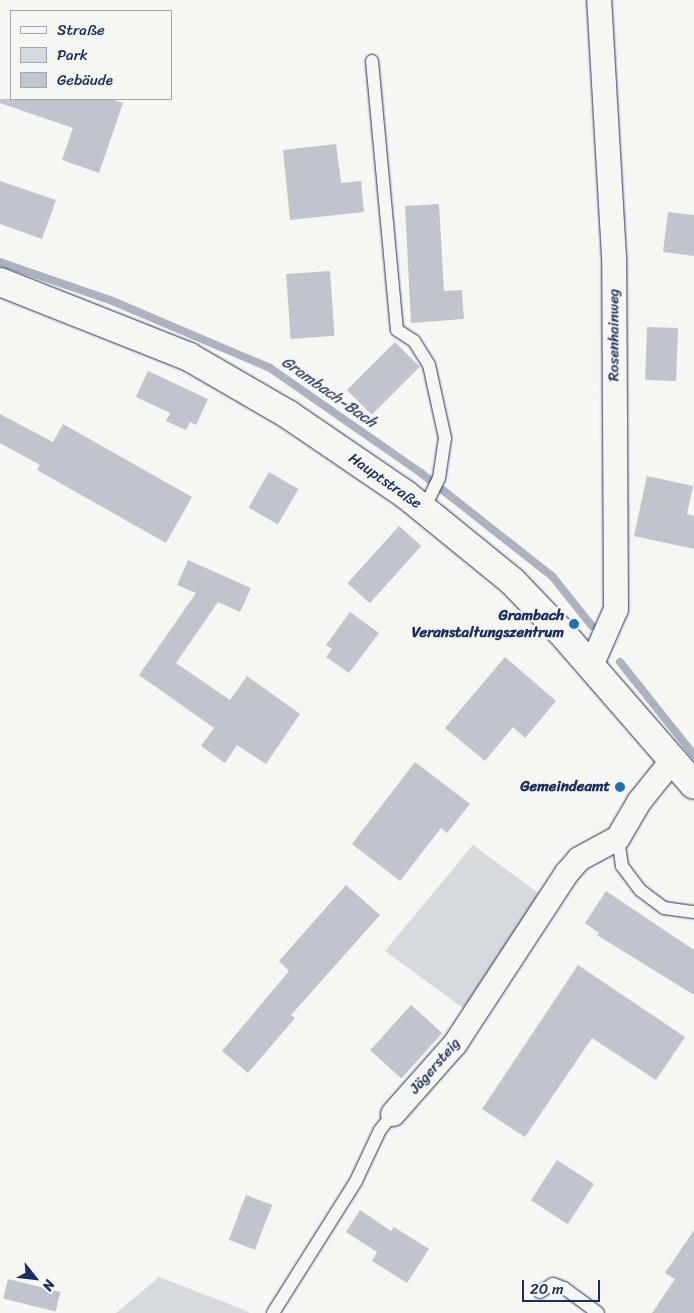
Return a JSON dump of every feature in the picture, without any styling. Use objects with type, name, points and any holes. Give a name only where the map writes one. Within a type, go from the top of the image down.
[{"type":"main road","name":"Hauptstraße","points":[[0,282],[150,339],[223,375],[289,415],[424,509],[512,581],[591,666],[694,785]]},
{"type":"street","name":"Rosenhainweg","points":[[591,666],[616,609],[614,258],[599,0]]},
{"type":"street","points":[[618,838],[655,779],[672,761]]},
{"type":"street","name":"Jägersteig","points":[[392,1114],[455,1044],[567,873],[579,860],[618,838]]},
{"type":"lane","points":[[372,61],[398,330],[414,341],[429,365],[445,438],[439,478],[424,509]]},
{"type":"lane","points":[[618,838],[622,866],[640,890],[664,908],[694,912]]},
{"type":"lane","name":"Jägersteig","points":[[273,1313],[356,1181],[380,1130],[392,1114]]},
{"type":"lane","points":[[540,1292],[553,1284],[564,1288],[598,1313]]},
{"type":"green space","points":[[473,845],[541,895],[467,1011],[385,951]]},
{"type":"green space","points":[[159,1277],[247,1311],[249,1313],[116,1313]]},
{"type":"building","points":[[0,99],[10,99],[114,100],[123,103],[99,173],[62,160],[73,128],[0,103]]},
{"type":"building","points":[[336,144],[341,183],[361,181],[364,212],[290,220],[283,150]]},
{"type":"building","points":[[0,181],[56,200],[42,239],[0,224]]},
{"type":"building","points":[[439,204],[444,291],[462,290],[464,319],[411,323],[405,206]]},
{"type":"building","points":[[668,212],[694,215],[694,256],[663,252]]},
{"type":"building","points":[[330,271],[335,336],[291,339],[286,274]]},
{"type":"building","points":[[647,327],[678,328],[676,381],[645,380]]},
{"type":"building","points":[[395,342],[420,367],[372,415],[347,390]]},
{"type":"building","points":[[148,371],[208,399],[196,425],[190,422],[186,430],[166,421],[170,413],[136,397]]},
{"type":"building","points":[[0,414],[53,442],[63,424],[192,497],[166,543],[37,470],[40,465],[0,443]]},
{"type":"building","points":[[269,472],[298,489],[278,525],[249,508]]},
{"type":"building","points":[[647,476],[693,486],[687,514],[694,516],[694,549],[634,536]]},
{"type":"building","points":[[399,526],[421,546],[370,603],[347,583]]},
{"type":"building","points":[[188,560],[251,588],[240,612],[218,602],[176,663],[230,700],[247,676],[300,714],[266,764],[237,745],[225,763],[201,746],[214,728],[139,675],[196,593],[177,585]]},
{"type":"building","points":[[350,612],[379,633],[349,673],[326,657],[332,649],[326,645]]},
{"type":"building","points":[[505,657],[556,701],[525,738],[513,727],[485,761],[445,728]]},
{"type":"building","points":[[415,762],[470,804],[447,833],[441,828],[400,881],[352,844]]},
{"type":"building","points":[[346,885],[380,915],[291,1015],[295,1018],[248,1073],[222,1051],[289,971],[279,961]]},
{"type":"building","points":[[606,891],[694,950],[694,995],[597,935],[599,933],[585,923]]},
{"type":"building","points":[[578,965],[685,1037],[656,1080],[592,1038],[525,1137],[482,1109]]},
{"type":"building","points":[[411,1005],[442,1033],[401,1078],[370,1050]]},
{"type":"building","points":[[557,1160],[594,1184],[568,1224],[531,1200]]},
{"type":"building","points":[[246,1195],[272,1205],[255,1250],[229,1240]]},
{"type":"building","points":[[360,1210],[391,1231],[394,1227],[429,1249],[407,1283],[372,1261],[377,1252],[346,1232]]},
{"type":"building","points":[[694,1230],[694,1313],[652,1313],[675,1279],[665,1273]]},
{"type":"building","points":[[8,1279],[60,1292],[56,1311],[3,1298]]},
{"type":"waterway","name":"Grambach-Bach","points":[[0,262],[110,300],[270,368],[421,473],[552,576],[592,626]]},
{"type":"waterway","name":"Grambach-Bach","points":[[620,662],[694,755]]},
{"type":"place","name":"Grambach Veranstaltungszentrum","points":[[574,624]]},
{"type":"place","name":"Gemeindeamt","points":[[620,787]]}]
